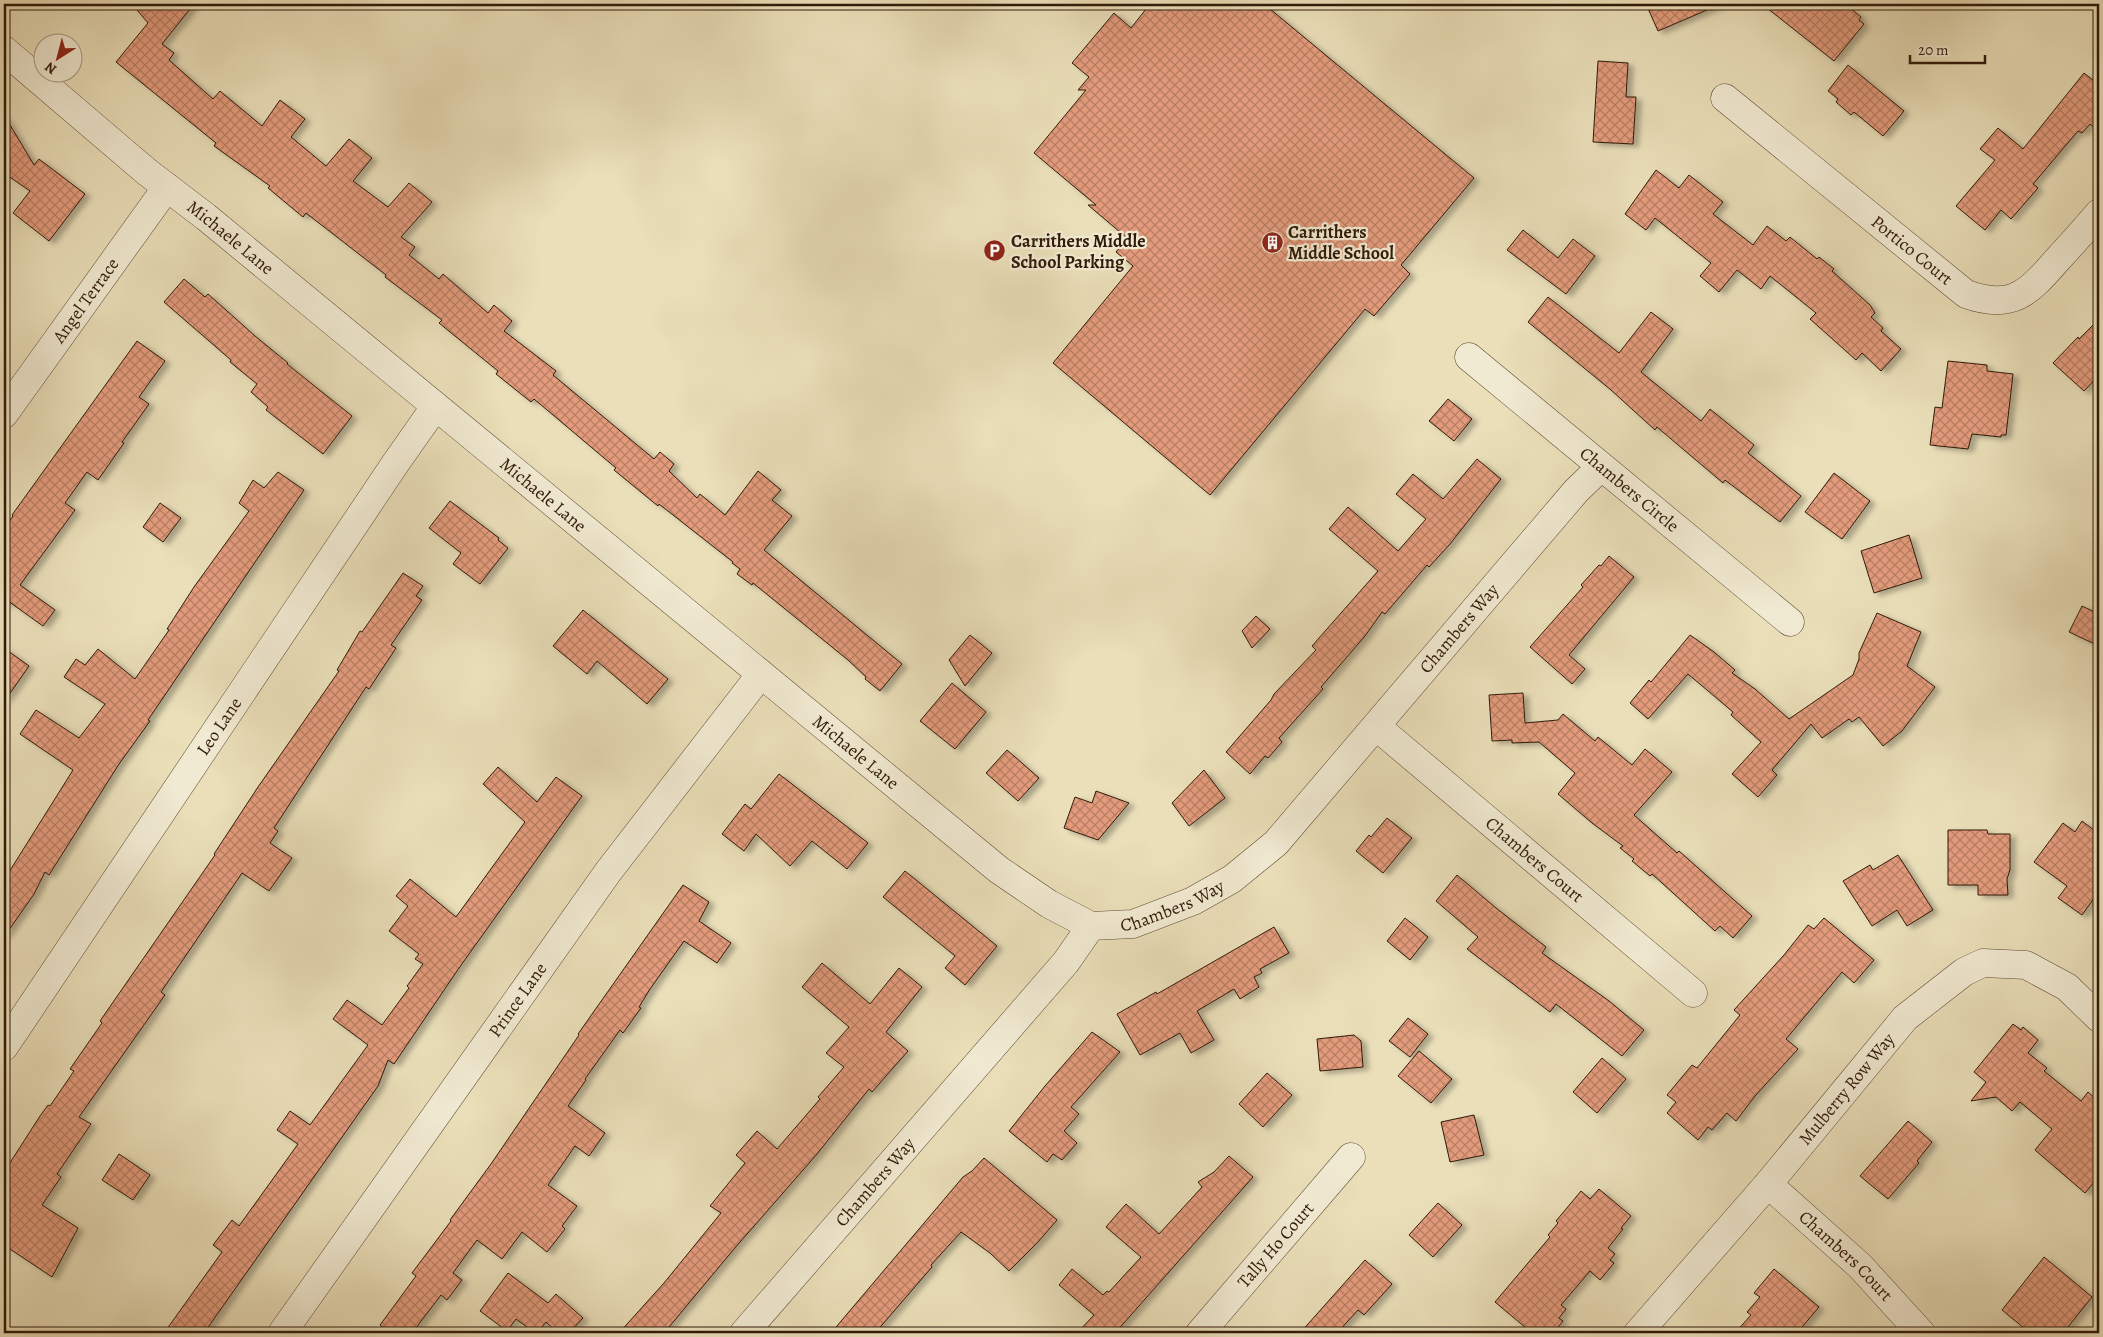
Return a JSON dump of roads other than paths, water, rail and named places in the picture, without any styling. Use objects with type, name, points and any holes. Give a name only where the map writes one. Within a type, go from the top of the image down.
[{"type":"street","name":"Michaele Lane","points":[[4,50],[166,187],[229,235],[435,407],[999,870],[1049,904],[1091,926]]},
{"type":"street","name":"Portico Court","points":[[1725,98],[1966,294],[1981,300],[1998,301],[2017,297],[2033,288],[2099,213]]},
{"type":"street","name":"Angel Terrace","points":[[4,414],[166,187]]},
{"type":"street","name":"Chambers Circle","points":[[1469,357],[1790,622]]},
{"type":"street","name":"Leo Lane","points":[[4,1047],[435,407]]},
{"type":"street","name":"Chambers Way","points":[[744,1333],[1066,962],[1091,926],[1133,924],[1193,901],[1232,878],[1276,843],[1377,727],[1576,491],[1601,467]]},
{"type":"street","name":"Prince Lane","points":[[282,1333],[608,872],[761,674]]},
{"type":"street","name":"Chambers Court","points":[[1377,727],[1693,993]]},
{"type":"street","name":"Mulberry Row Way","points":[[1638,1333],[1768,1184],[1905,1018],[1964,972],[1983,963],[2026,965],[2067,986],[2099,1018]]},
{"type":"street","name":"Tally Ho Court","points":[[1200,1333],[1351,1157]]},
{"type":"street","name":"Chambers Court","points":[[1768,1184],[1860,1266],[1920,1333]]},
{"type":"place","name":"Carrithers Middle School","points":[[1272,242]]},
{"type":"place","name":"Carrithers Middle School Parking","points":[[995,251]]}]
